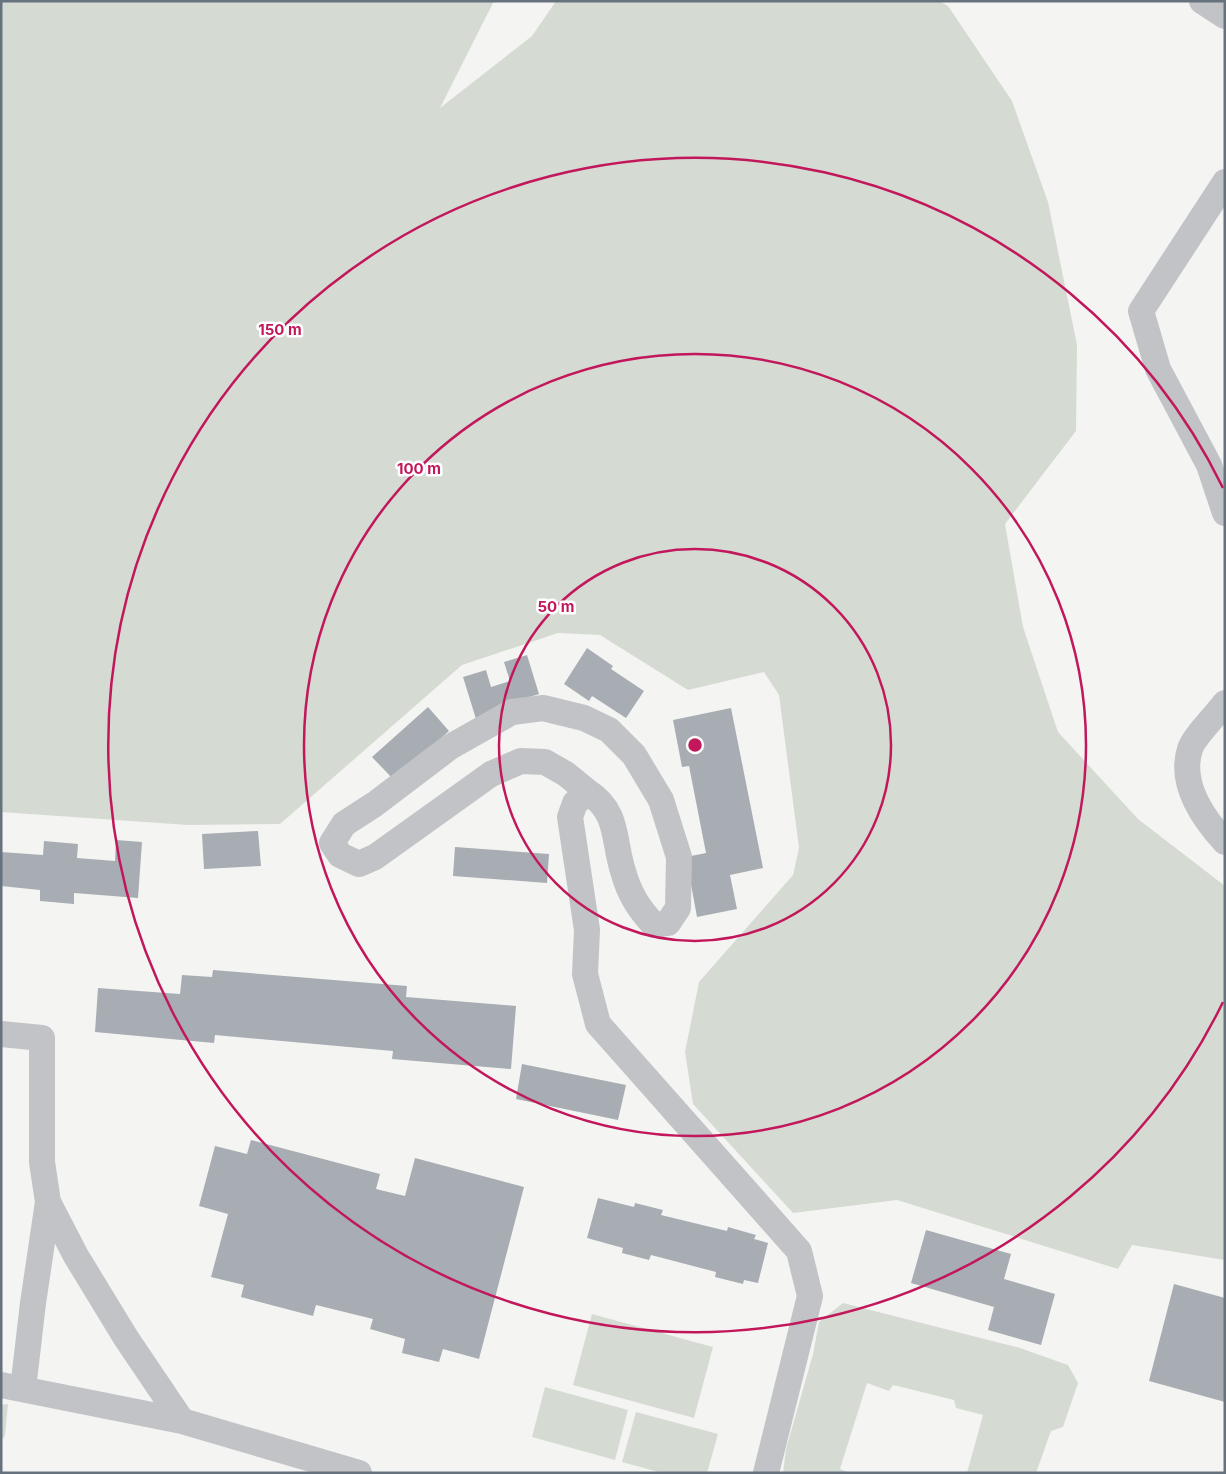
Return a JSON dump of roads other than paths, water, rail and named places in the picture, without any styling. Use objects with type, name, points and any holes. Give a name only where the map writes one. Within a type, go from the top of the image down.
[{"type":"street","points":[[1202,1],[1225,16]]},
{"type":"street","points":[[1225,182],[1140,311],[1158,370],[1209,464],[1225,513]]},
{"type":"street","points":[[1225,703],[1190,748],[1187,782],[1210,826],[1225,842]]},
{"type":"street","points":[[543,708],[584,718],[609,730],[634,755],[661,800],[679,857],[678,908],[668,923],[654,925],[637,907],[623,872],[610,815],[600,800],[588,792],[566,774],[545,762],[521,761],[491,774],[375,857],[359,864],[340,855],[332,843],[344,824],[375,804],[450,747],[512,712],[543,708]]},
{"type":"street","points":[[588,792],[575,803],[570,817],[587,930],[585,974],[598,1024],[799,1251],[810,1296],[766,1473]]},
{"type":"street","points":[[1,1034],[42,1038],[42,1162],[48,1202],[33,1303],[12,1387],[182,1422],[359,1473]]},
{"type":"street","points":[[48,1202],[81,1264],[126,1338],[182,1422]]}]
